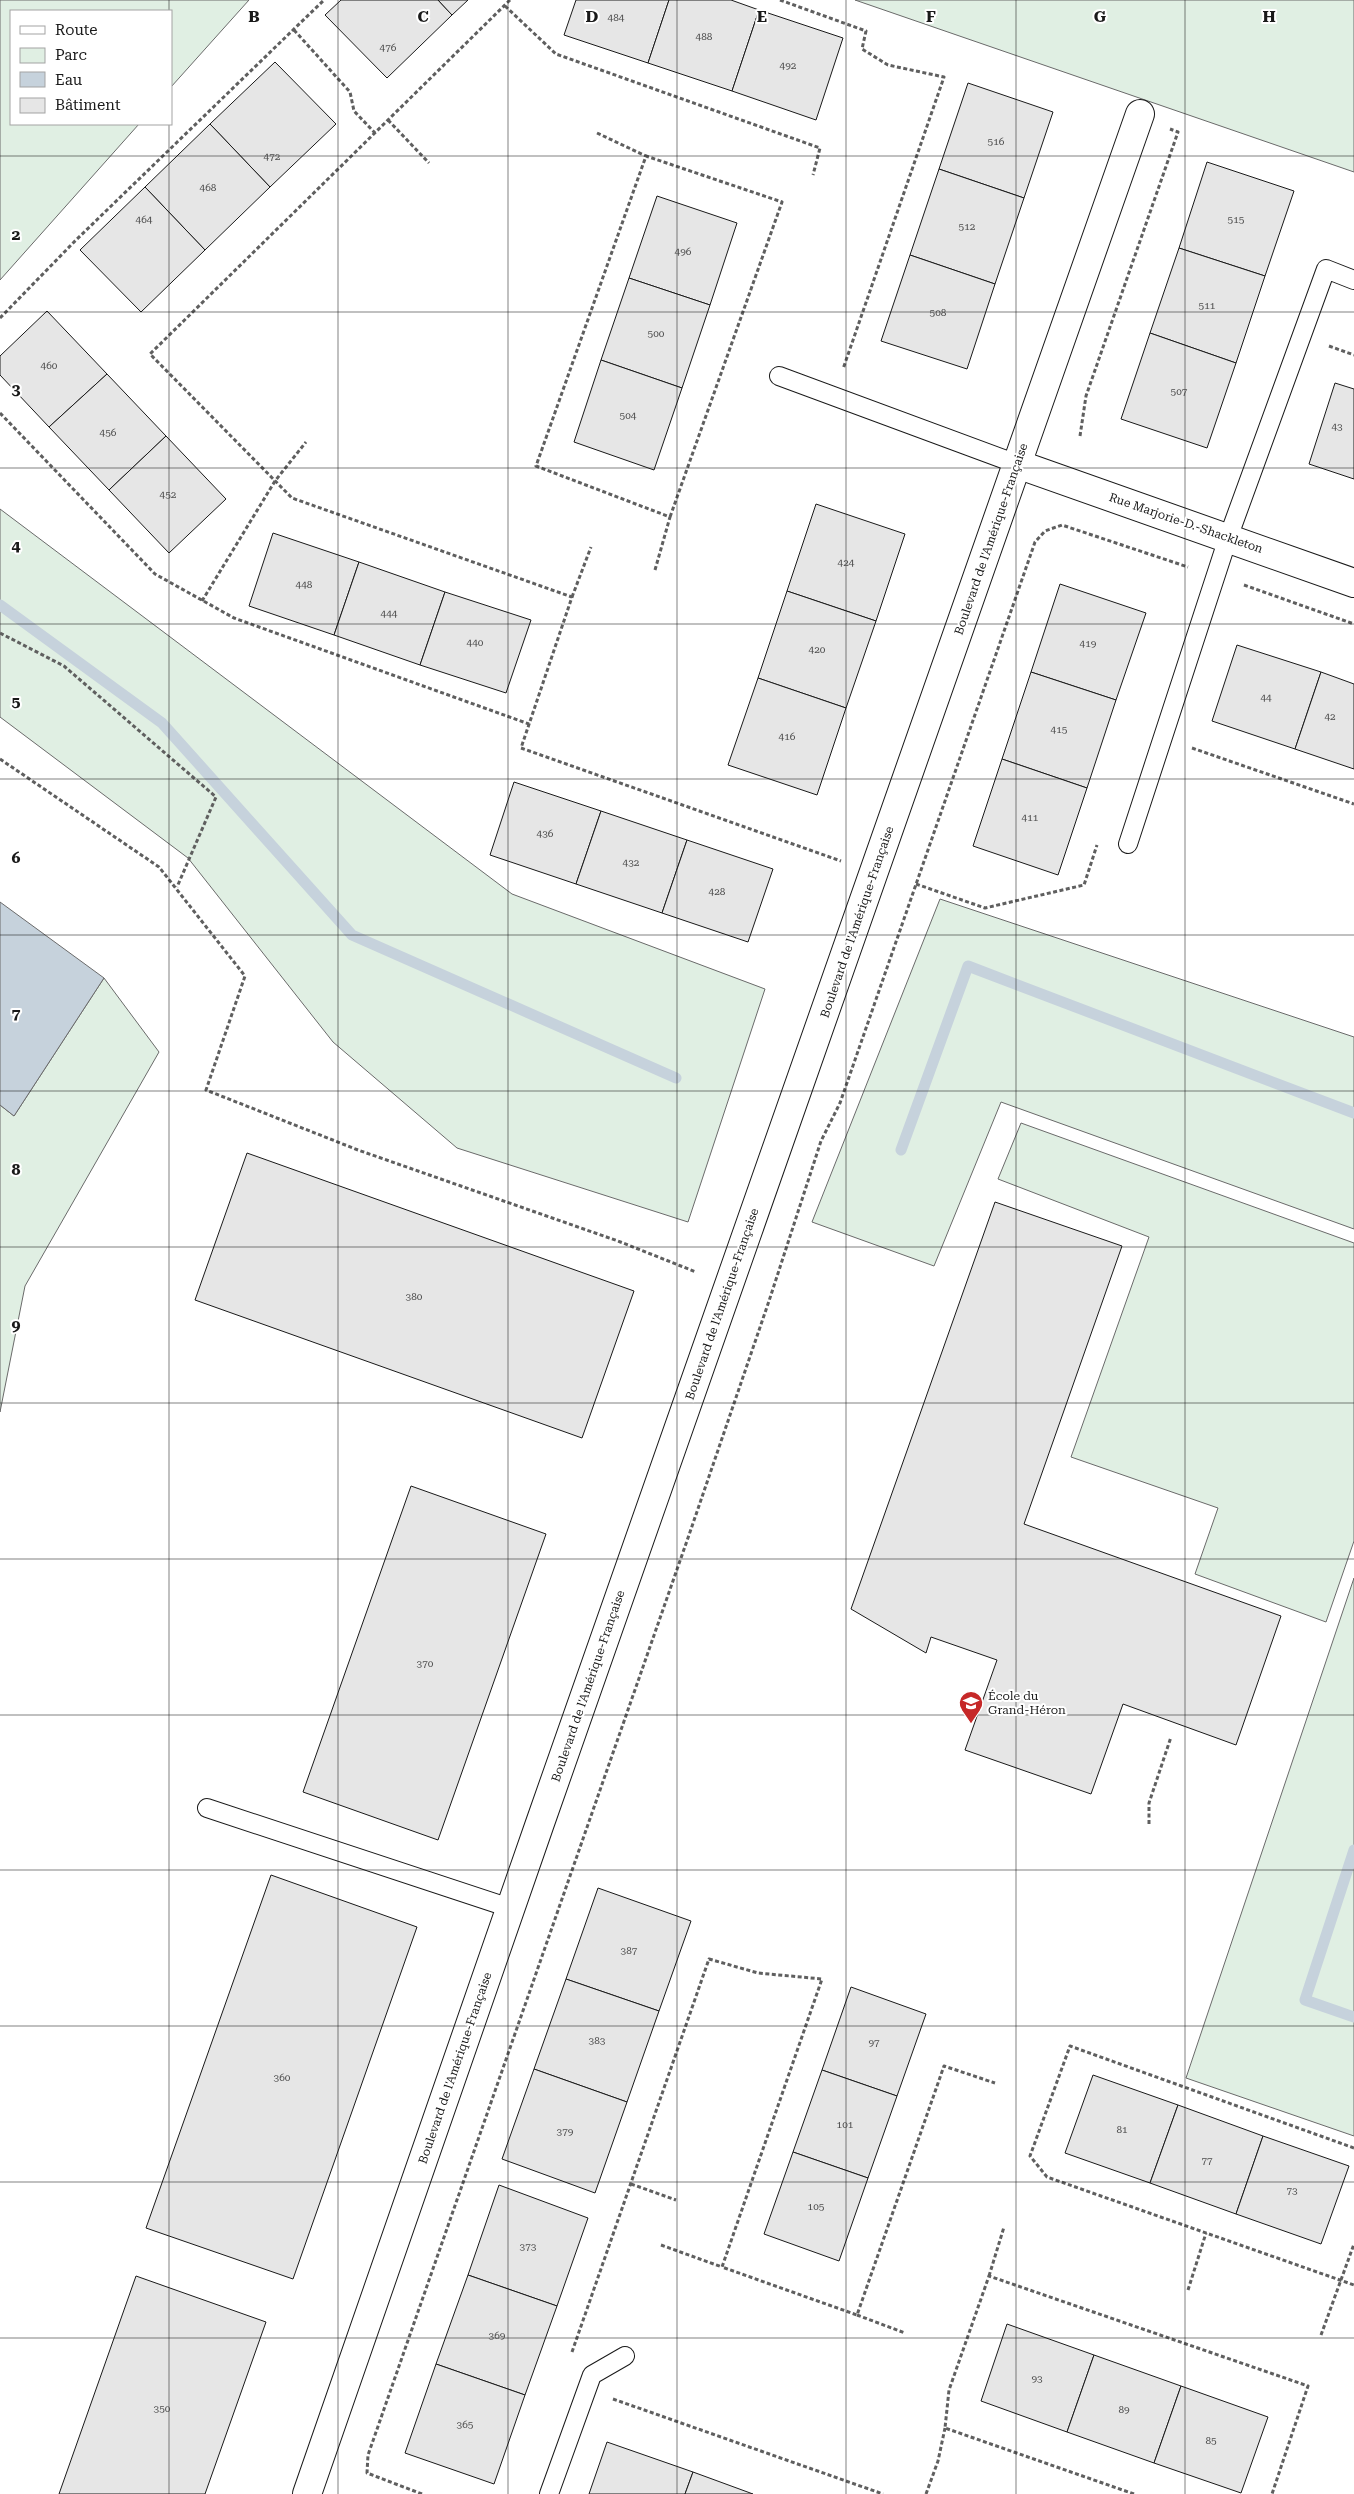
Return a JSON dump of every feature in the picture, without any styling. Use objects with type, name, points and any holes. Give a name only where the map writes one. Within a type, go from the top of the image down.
[{"type":"street","name":"Boulevard de l'Amérique-Française","points":[[307,2494],[510,1908],[1140,114]]},
{"type":"street","name":"Rue Marjorie-D.-Shackleton","points":[[1017,464],[1354,583]]},
{"type":"lane","points":[[1128,844],[1228,538],[1326,269],[1354,280]]},
{"type":"lane","points":[[778,376],[1017,464]]},
{"type":"lane","points":[[207,1808],[510,1908]]},
{"type":"lane","points":[[549,2494],[592,2375],[625,2356]]},
{"type":"path","points":[[0,318],[76,240],[324,0]]},
{"type":"path","points":[[510,0],[150,354],[292,498],[572,598]]},
{"type":"path","points":[[780,0],[866,31],[862,50],[888,64],[944,77],[842,373]]},
{"type":"path","points":[[505,6],[556,54],[820,148],[813,176]]},
{"type":"path","points":[[294,30],[350,92],[354,111],[375,133]]},
{"type":"path","points":[[1080,436],[1086,396],[1178,132],[1140,114]]},
{"type":"path","points":[[388,120],[428,162]]},
{"type":"path","points":[[597,133],[646,156],[782,202],[670,517],[655,570]]},
{"type":"path","points":[[646,156],[536,466],[670,517]]},
{"type":"path","points":[[0,413],[155,574],[234,618],[530,724]]},
{"type":"path","points":[[202,601],[275,481],[306,442]]},
{"type":"path","points":[[422,2494],[367,2473],[368,2455],[770,1301],[821,1141],[840,1103],[1036,542],[1046,531],[1062,525],[1354,624]]},
{"type":"path","points":[[591,547],[522,748],[842,861]]},
{"type":"path","points":[[0,633],[64,666],[216,797],[177,887]]},
{"type":"path","points":[[1164,738],[1354,804]]},
{"type":"path","points":[[0,759],[159,866],[246,976],[206,1090],[358,1150],[618,1241],[729,1285]]},
{"type":"path","points":[[916,884],[984,908],[1084,885],[1100,839]]},
{"type":"path","points":[[1149,1824],[1149,1803],[1171,1737]]},
{"type":"path","points":[[571,2357],[709,1959],[758,1973],[822,1980],[722,2267]]},
{"type":"path","points":[[1354,2148],[1070,2046],[1030,2156],[1047,2177],[1354,2285]]},
{"type":"path","points":[[857,2315],[944,2066],[995,2083]]},
{"type":"path","points":[[631,2184],[676,2200]]},
{"type":"path","points":[[926,2494],[938,2461],[945,2428],[949,2390],[1004,2227]]},
{"type":"path","points":[[1188,2290],[1206,2233]]},
{"type":"path","points":[[1321,2335],[1354,2244]]},
{"type":"path","points":[[661,2245],[905,2334]]},
{"type":"path","points":[[989,2276],[1308,2386],[1272,2494]]},
{"type":"path","points":[[610,2398],[883,2494]]},
{"type":"path","points":[[945,2428],[1134,2494]]},
{"type":"green space","points":[[0,0],[249,0],[172,86],[172,10],[10,10],[10,125],[138,125],[0,280]]},
{"type":"green space","points":[[855,0],[1354,0],[1354,172]]},
{"type":"green space","points":[[0,509],[512,894],[765,989],[688,1222],[457,1148],[333,1042],[188,858],[0,717]]},
{"type":"green space","points":[[940,899],[1354,1037],[1354,1229],[1001,1102],[934,1266],[812,1222]]},
{"type":"green space","points":[[104,978],[159,1052],[25,1286],[0,1412],[0,1105],[14,1116]]},
{"type":"green space","points":[[1021,1123],[1354,1243],[1354,1541],[1326,1622],[1195,1574],[1218,1508],[1071,1457],[1149,1237],[998,1179]]},
{"type":"green space","points":[[1354,1578],[1354,2136],[1186,2078]]},
{"type":"water","points":[[0,902],[104,978],[14,1116],[0,1105]]},
{"type":"building","points":[[341,0],[438,0],[452,15],[387,78],[325,15]]},
{"type":"building","points":[[438,0],[468,0],[452,15]]},
{"type":"building","points":[[576,0],[669,0],[648,63],[564,35]]},
{"type":"building","points":[[669,0],[731,0],[759,10],[732,91],[648,63]]},
{"type":"building","points":[[759,10],[843,38],[816,120],[732,91]]},
{"type":"building","points":[[275,62],[336,124],[270,187],[210,124]]},
{"type":"building","points":[[968,83],[1053,112],[1024,198],[939,169]]},
{"type":"building","points":[[210,124],[270,187],[205,250],[145,187]]},
{"type":"building","points":[[1207,162],[1294,191],[1265,276],[1179,248]]},
{"type":"building","points":[[939,169],[1024,198],[995,284],[910,255]]},
{"type":"building","points":[[145,187],[205,250],[141,312],[80,250]]},
{"type":"building","points":[[657,196],[737,223],[710,305],[629,278]]},
{"type":"building","points":[[1179,248],[1265,276],[1236,363],[1150,333]]},
{"type":"building","points":[[910,255],[995,284],[967,369],[881,341]]},
{"type":"building","points":[[629,278],[710,305],[682,388],[601,360]]},
{"type":"building","points":[[47,311],[107,374],[49,427],[0,375],[0,356]]},
{"type":"building","points":[[1150,333],[1236,363],[1207,448],[1121,419]]},
{"type":"building","points":[[601,360],[682,388],[654,470],[574,442]]},
{"type":"building","points":[[107,374],[166,436],[109,490],[49,427]]},
{"type":"building","points":[[1335,383],[1354,389],[1354,479],[1309,464]]},
{"type":"building","points":[[166,436],[226,499],[169,553],[109,490]]},
{"type":"building","points":[[816,504],[905,534],[876,621],[787,591]]},
{"type":"building","points":[[273,533],[359,562],[334,635],[249,606]]},
{"type":"building","points":[[359,562],[445,592],[420,665],[334,635]]},
{"type":"building","points":[[1060,584],[1146,613],[1116,700],[1031,672]]},
{"type":"building","points":[[787,591],[876,621],[846,708],[758,678]]},
{"type":"building","points":[[445,592],[531,620],[506,693],[420,665]]},
{"type":"building","points":[[1237,645],[1321,672],[1295,749],[1212,721]]},
{"type":"building","points":[[1031,672],[1116,700],[1087,788],[1002,759]]},
{"type":"building","points":[[1321,672],[1354,684],[1354,769],[1295,749]]},
{"type":"building","points":[[758,678],[846,708],[817,795],[728,765]]},
{"type":"building","points":[[1002,759],[1087,788],[1058,875],[973,846]]},
{"type":"building","points":[[514,782],[601,811],[576,884],[490,855]]},
{"type":"building","points":[[601,811],[687,840],[662,913],[576,884]]},
{"type":"building","points":[[687,840],[773,869],[748,942],[662,913]]},
{"type":"building","points":[[247,1153],[634,1291],[582,1438],[195,1300]]},
{"type":"building","points":[[995,1202],[1122,1246],[1024,1524],[1281,1616],[1236,1745],[1123,1704],[1091,1794],[965,1750],[997,1660],[931,1637],[926,1653],[851,1609]]},
{"type":"building","points":[[411,1486],[546,1534],[438,1840],[303,1792]]},
{"type":"building","points":[[271,1875],[417,1927],[293,2279],[146,2228]]},
{"type":"building","points":[[598,1888],[691,1921],[659,2011],[566,1979]]},
{"type":"building","points":[[566,1979],[659,2011],[627,2102],[534,2069]]},
{"type":"building","points":[[851,1987],[926,2014],[897,2096],[822,2070]]},
{"type":"building","points":[[534,2069],[627,2102],[595,2193],[502,2159]]},
{"type":"building","points":[[822,2070],[897,2096],[868,2178],[793,2152]]},
{"type":"building","points":[[1093,2075],[1178,2105],[1150,2183],[1065,2153]]},
{"type":"building","points":[[1178,2105],[1263,2136],[1236,2214],[1150,2183]]},
{"type":"building","points":[[1263,2136],[1349,2166],[1321,2244],[1236,2214]]},
{"type":"building","points":[[793,2152],[868,2178],[839,2261],[764,2234]]},
{"type":"building","points":[[499,2185],[588,2218],[557,2306],[468,2275]]},
{"type":"building","points":[[468,2275],[557,2306],[525,2395],[436,2364]]},
{"type":"building","points":[[136,2276],[266,2322],[205,2494],[59,2494]]},
{"type":"building","points":[[1007,2324],[1094,2355],[1067,2432],[981,2401]]},
{"type":"building","points":[[1094,2355],[1181,2386],[1154,2463],[1067,2432]]},
{"type":"building","points":[[436,2364],[525,2395],[494,2484],[405,2453]]},
{"type":"building","points":[[1181,2386],[1268,2417],[1241,2493],[1154,2463]]},
{"type":"building","points":[[607,2442],[693,2472],[685,2494],[589,2494]]},
{"type":"building","points":[[693,2472],[753,2494],[685,2494]]},
{"type":"waterway","points":[[0,605],[162,723],[352,935],[676,1078]]},
{"type":"waterway","points":[[901,1150],[968,966],[1354,1113]]},
{"type":"waterway","points":[[1354,1850],[1305,2000],[1354,2017]]},
{"type":"place","name":"École du Grand-Héron","points":[[971,1724]]}]
